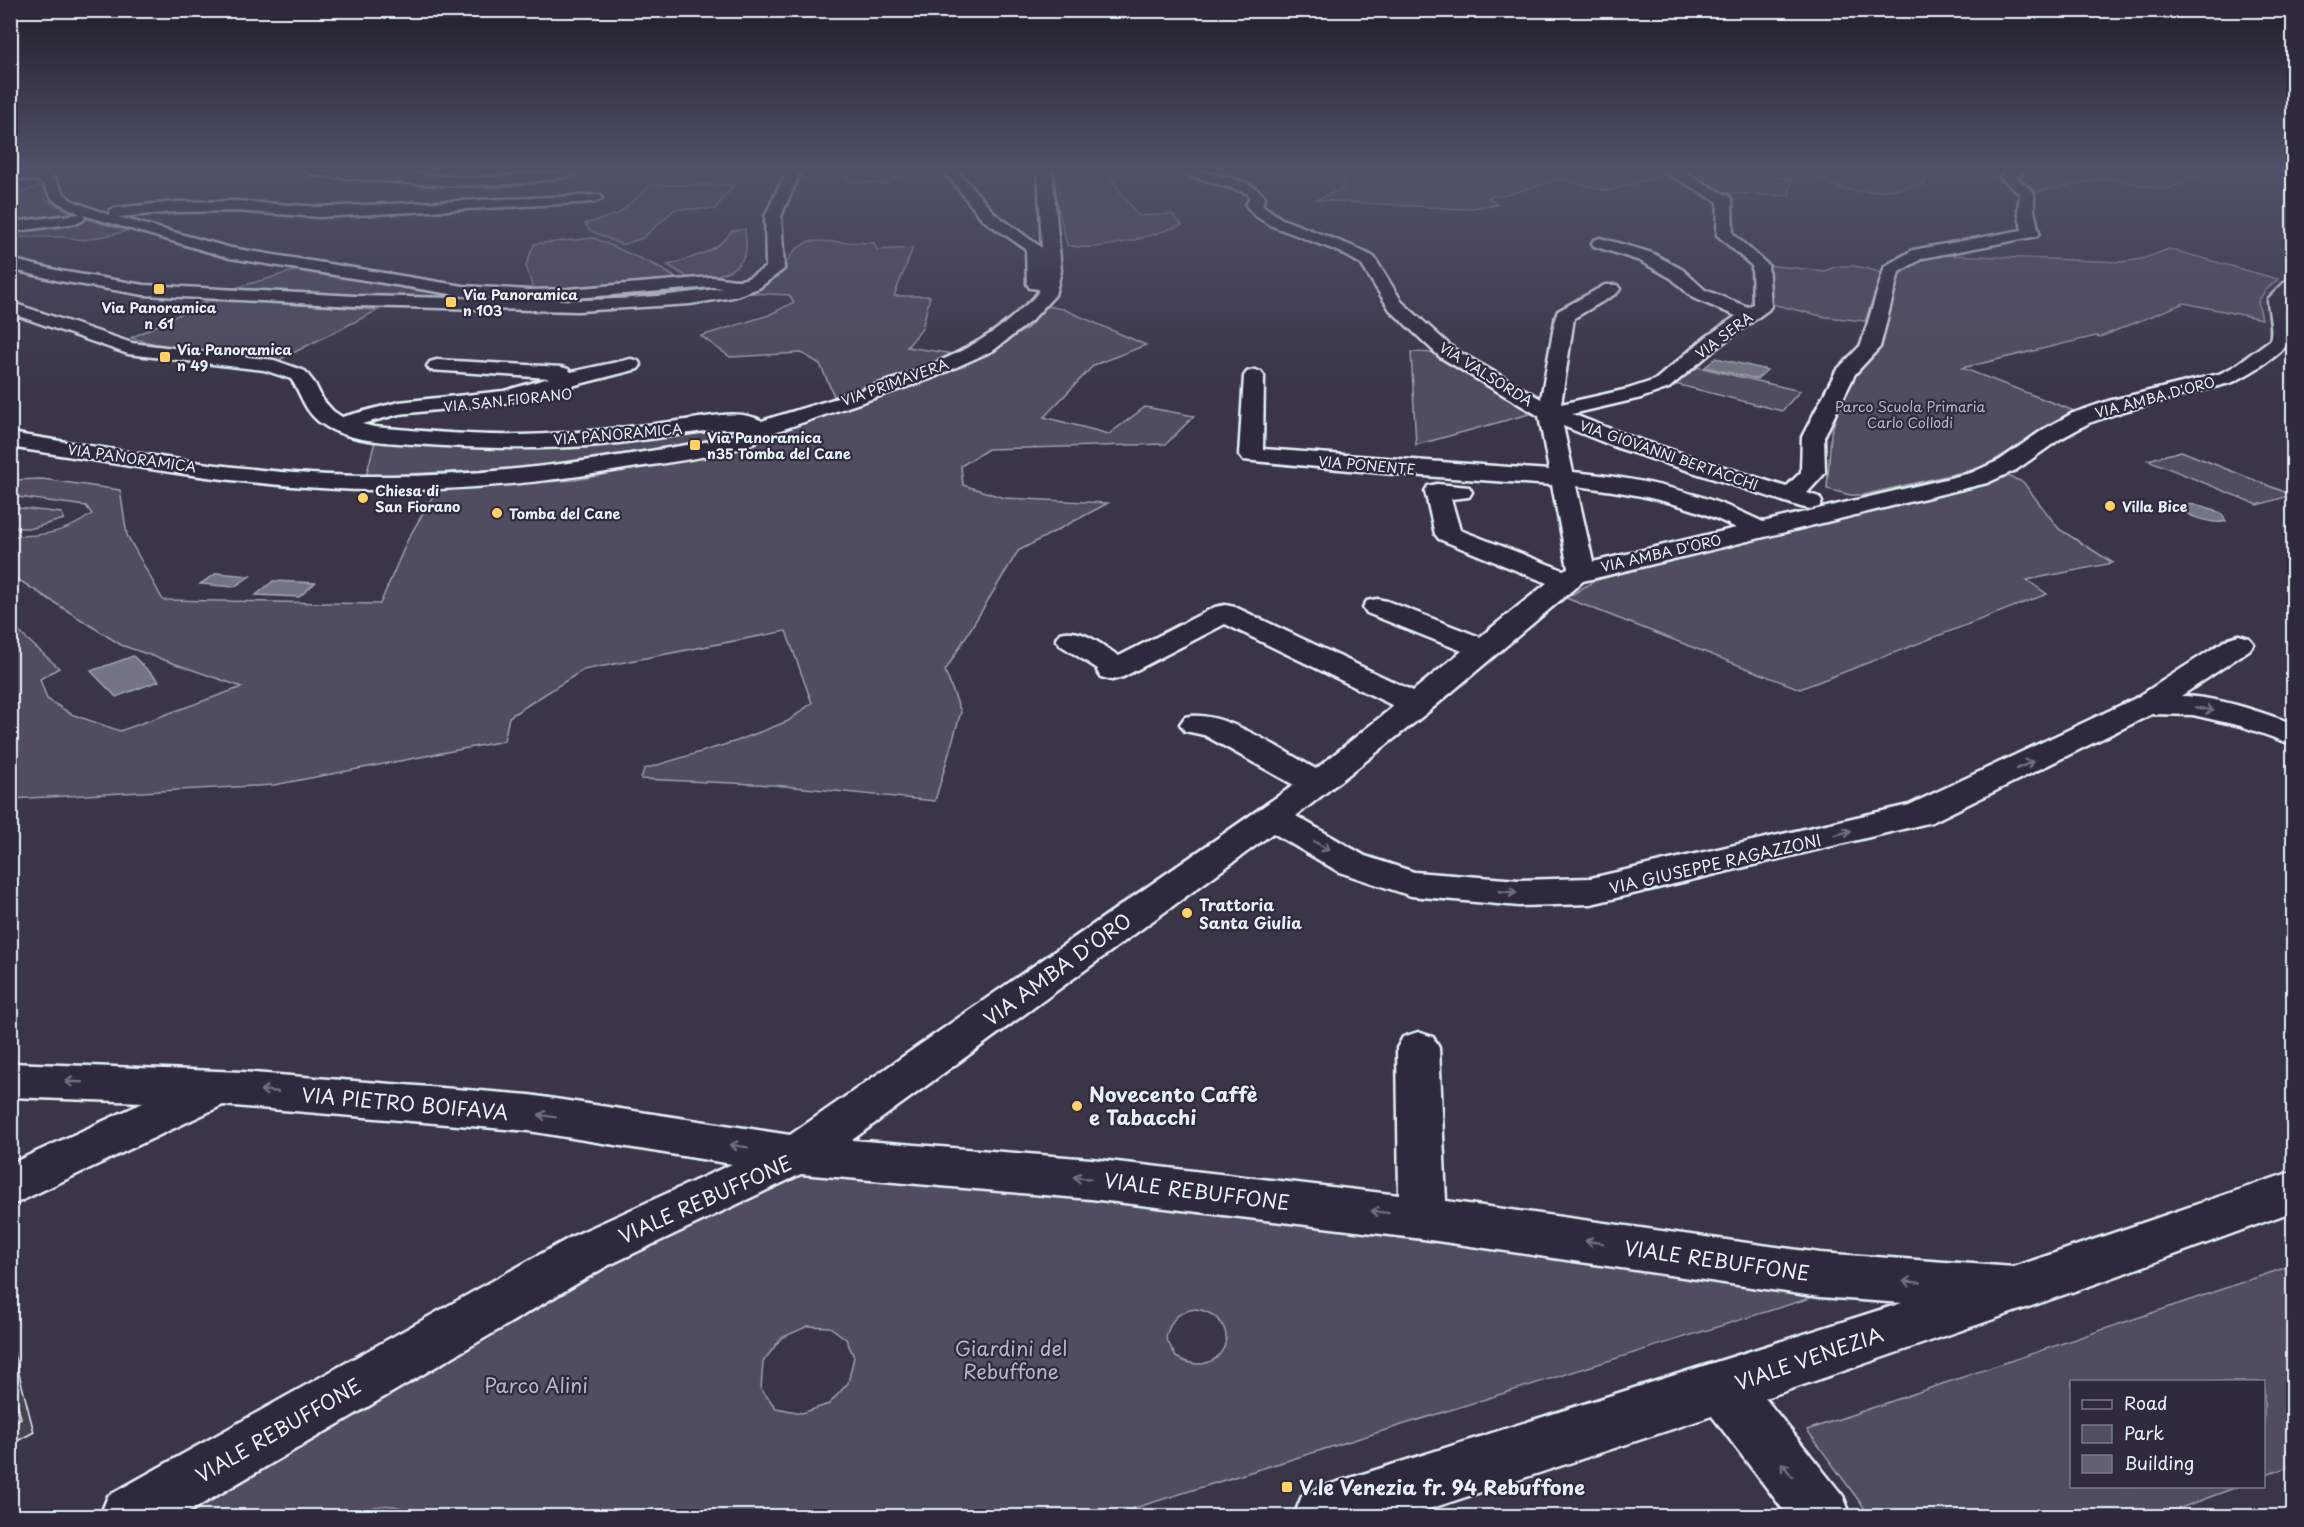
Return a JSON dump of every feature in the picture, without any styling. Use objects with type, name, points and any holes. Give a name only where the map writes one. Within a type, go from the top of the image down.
[{"type":"street","points":[[195,242],[230,253],[463,291],[529,295],[568,294],[712,282],[733,284],[740,288]]},
{"type":"street","points":[[10,264],[60,276],[144,290],[391,303],[578,306],[690,300],[733,292],[753,284],[775,269],[774,242]]},
{"type":"street","points":[[1028,242],[1034,248],[1036,285],[1049,289],[1052,271],[1051,242]]},
{"type":"street","name":"VIA VALSORDA","points":[[1329,242],[1368,261],[1396,306],[1447,353],[1549,413],[1561,479],[1574,576]]},
{"type":"street","name":"VIA SERA","points":[[1549,413],[1634,394],[1662,384],[1713,341],[1762,306],[1760,265],[1733,242]]},
{"type":"street","points":[[1791,496],[1813,473],[1813,437],[1846,371],[1870,346],[1891,270],[1905,260],[1920,254],[1985,242]]},
{"type":"street","points":[[1600,243],[1646,257],[1677,274],[1699,294],[1751,315]]},
{"type":"street","name":"VIA AMBA D'ORO","points":[[797,1155],[1318,784],[1574,576],[1979,478],[2008,465],[2052,434],[2081,418],[2116,406],[2226,378],[2240,371],[2288,335],[2277,314],[2277,298],[2294,284]]},
{"type":"street","name":"VIA PRIMAVERA","points":[[755,431],[922,375],[987,346],[1024,317],[1049,289]]},
{"type":"street","points":[[1549,413],[1565,315],[1611,289]]},
{"type":"street","name":"VIA PANORAMICA","points":[[10,307],[128,348],[267,364],[282,368],[298,375],[306,384],[313,402],[325,416],[340,425],[373,434],[498,442],[589,439],[722,422],[746,422],[754,425],[755,431],[744,439],[726,445],[606,467],[544,475],[423,483],[289,479],[10,440]]},
{"type":"street","name":"VIA SAN FIORANO","points":[[340,425],[363,416],[386,411],[505,397],[584,375],[631,365]]},
{"type":"street","name":"VIA SAN FIORANO","points":[[437,366],[584,375]]},
{"type":"street","name":"VIA PONENTE","points":[[1254,376],[1251,455],[1561,479]]},
{"type":"street","name":"VIA SAN FIORANO","points":[[386,411],[458,406],[629,386]]},
{"type":"street","name":"VIA GIOVANNI BERTACCHI","points":[[1549,413],[1626,444],[1841,512]]},
{"type":"street","name":"VIA AMBA D'ORO","points":[[1561,479],[1617,483],[1659,490],[1729,514],[1759,530]]},
{"type":"street","points":[[1460,492],[1437,491],[1448,534],[1574,576]]},
{"type":"street","points":[[1377,607],[1483,649]]},
{"type":"street","points":[[1070,639],[1115,670],[1225,613],[1417,705]]},
{"type":"street","name":"VIA GIUSEPPE RAGAZZONI","points":[[1271,817],[1352,864],[1410,884],[1519,893],[1591,891],[1920,814],[2147,705],[2239,644]]},
{"type":"street","name":"VIA GIUSEPPE RAGAZZONI","points":[[2147,705],[2193,706],[2251,719],[2294,735]]},
{"type":"street","points":[[1205,723],[1318,784]]},
{"type":"street","points":[[1418,1048],[1423,1218]]},
{"type":"street","name":"VIA PIETRO BOIFAVA","points":[[10,1080],[219,1088],[529,1113],[797,1155]]},
{"type":"street","points":[[10,1186],[219,1088]]},
{"type":"street","name":"VIALE REBUFFONE","points":[[128,1516],[590,1251],[797,1155],[1091,1179],[1423,1218],[1820,1275],[2012,1289]]},
{"type":"street","name":"VIALE VENEZIA","points":[[1322,1516],[1723,1387],[2294,1191]]},
{"type":"street","points":[[1723,1387],[1823,1516]]},
{"type":"green space","points":[[604,242],[657,266],[681,281],[534,292],[526,266],[534,244]]},
{"type":"green space","points":[[746,242],[744,257],[739,264],[724,273],[690,279],[668,265],[695,257],[719,244]]},
{"type":"green space","points":[[807,242],[874,243],[877,250],[913,248],[894,296],[930,296],[922,329],[907,347],[954,354],[910,372],[834,396],[820,364],[802,353],[730,357],[701,336],[769,315],[794,302],[789,295],[749,293],[785,264],[795,250]]},
{"type":"green space","points":[[1066,242],[1122,242],[1094,247],[1067,245]]},
{"type":"green space","name":"Parco Scuola Primaria Carlo Collodi","points":[[2169,249],[2278,279],[2264,292],[2258,302],[2262,319],[2184,303],[2100,337],[2096,336],[1962,368],[2077,412],[2054,423],[1984,467],[1863,495],[1850,495],[1827,489],[1831,433],[1850,374],[1899,268],[1925,254],[2121,262],[2142,259]]},
{"type":"green space","points":[[1766,265],[1825,271],[1839,266],[1854,266],[1882,273],[1865,321],[1826,317],[1767,303]]},
{"type":"green space","points":[[297,270],[459,296],[453,300],[221,292]]},
{"type":"green space","points":[[707,286],[727,286],[724,291],[562,303],[497,301],[641,294]]},
{"type":"green space","points":[[211,299],[378,310],[279,360],[177,349],[131,338]]},
{"type":"green space","points":[[1047,306],[1063,309],[1146,345],[1094,365],[1044,417],[1109,434],[1145,407],[1194,416],[1166,444],[988,449],[961,466],[963,485],[1004,498],[1108,503],[1018,551],[945,671],[961,712],[935,801],[774,785],[641,779],[644,769],[737,741],[788,721],[812,703],[786,631],[583,670],[509,717],[504,741],[274,785],[11,799],[10,624],[59,668],[40,679],[47,699],[71,714],[120,731],[242,687],[121,645],[11,575],[11,536],[53,532],[73,525],[92,514],[86,506],[11,496],[11,480],[42,479],[120,490],[127,535],[163,600],[380,604],[408,539],[437,489],[575,480],[704,456],[757,441],[843,407],[925,381],[997,347],[1028,328]]},
{"type":"green space","points":[[1411,352],[1437,353],[1492,384],[1533,413],[1416,445]]},
{"type":"green space","points":[[1698,367],[1800,391],[1782,411],[1675,384]]},
{"type":"green space","points":[[722,429],[731,432],[729,437],[556,467],[366,476],[375,441],[462,447],[549,447],[636,440]]},
{"type":"green space","points":[[2181,451],[2292,495],[2258,505],[2148,460]]},
{"type":"green space","points":[[2005,475],[2023,482],[2059,529],[2113,563],[2027,580],[2047,594],[1800,689],[1566,598],[1594,581],[1728,543],[1962,490]]},
{"type":"green space","points":[[10,507],[62,513],[64,519],[33,528],[11,528]]},
{"type":"green space","name":"Giardini del Rebuffone","points":[[797,1172],[1432,1227],[1820,1295],[1109,1516],[416,1516],[399,1507],[382,1506],[347,1516],[149,1516],[568,1276]],"holes":[[[1196,1309],[1213,1315],[1222,1325],[1226,1336],[1224,1347],[1217,1357],[1207,1363],[1193,1363],[1176,1357],[1166,1338],[1170,1326],[1180,1314]],[[808,1326],[830,1327],[846,1339],[854,1357],[848,1383],[829,1404],[802,1413],[776,1408],[761,1389],[763,1362],[781,1338]]]},
{"type":"green space","points":[[2293,1265],[2293,1465],[2265,1476],[2265,1380],[2070,1380],[2070,1488],[2234,1488],[2159,1516],[1870,1516],[1807,1430]]},
{"type":"water","points":[[1716,358],[1767,370],[1757,379],[1705,367]]},
{"type":"water","points":[[2181,504],[2213,509],[2219,512],[2226,521],[2215,522],[2194,517],[2179,506]]},
{"type":"water","points":[[217,573],[250,576],[234,587],[200,584]]},
{"type":"water","points":[[273,581],[315,583],[299,597],[256,595]]},
{"type":"water","points":[[133,656],[159,681],[116,697],[91,671]]},
{"type":"building","points":[[10,1377],[21,1418],[10,1424]]},
{"type":"place","name":"Via Panoramica n 61","points":[[159,289]]},
{"type":"place","name":"Via Panoramica n 103","points":[[451,302]]},
{"type":"place","name":"Via Panoramica n 49","points":[[165,357]]},
{"type":"place","name":"Via Panoramica n35 Tomba del Cane","points":[[695,445]]},
{"type":"place","name":"Chiesa di San Fiorano","points":[[363,498]]},
{"type":"place","name":"Villa Bice","points":[[2110,506]]},
{"type":"place","name":"Tomba del Cane","points":[[497,513]]},
{"type":"place","name":"Trattoria Santa Giulia","points":[[1187,913]]},
{"type":"place","name":"Novecento Caffè e Tabacchi","points":[[1077,1106]]},
{"type":"place","name":"V.le Venezia fr. 94 Rebuffone","points":[[1287,1487]]},
{"type":"park label","name":"Parco Alini","points":[[536,1385]]}]
